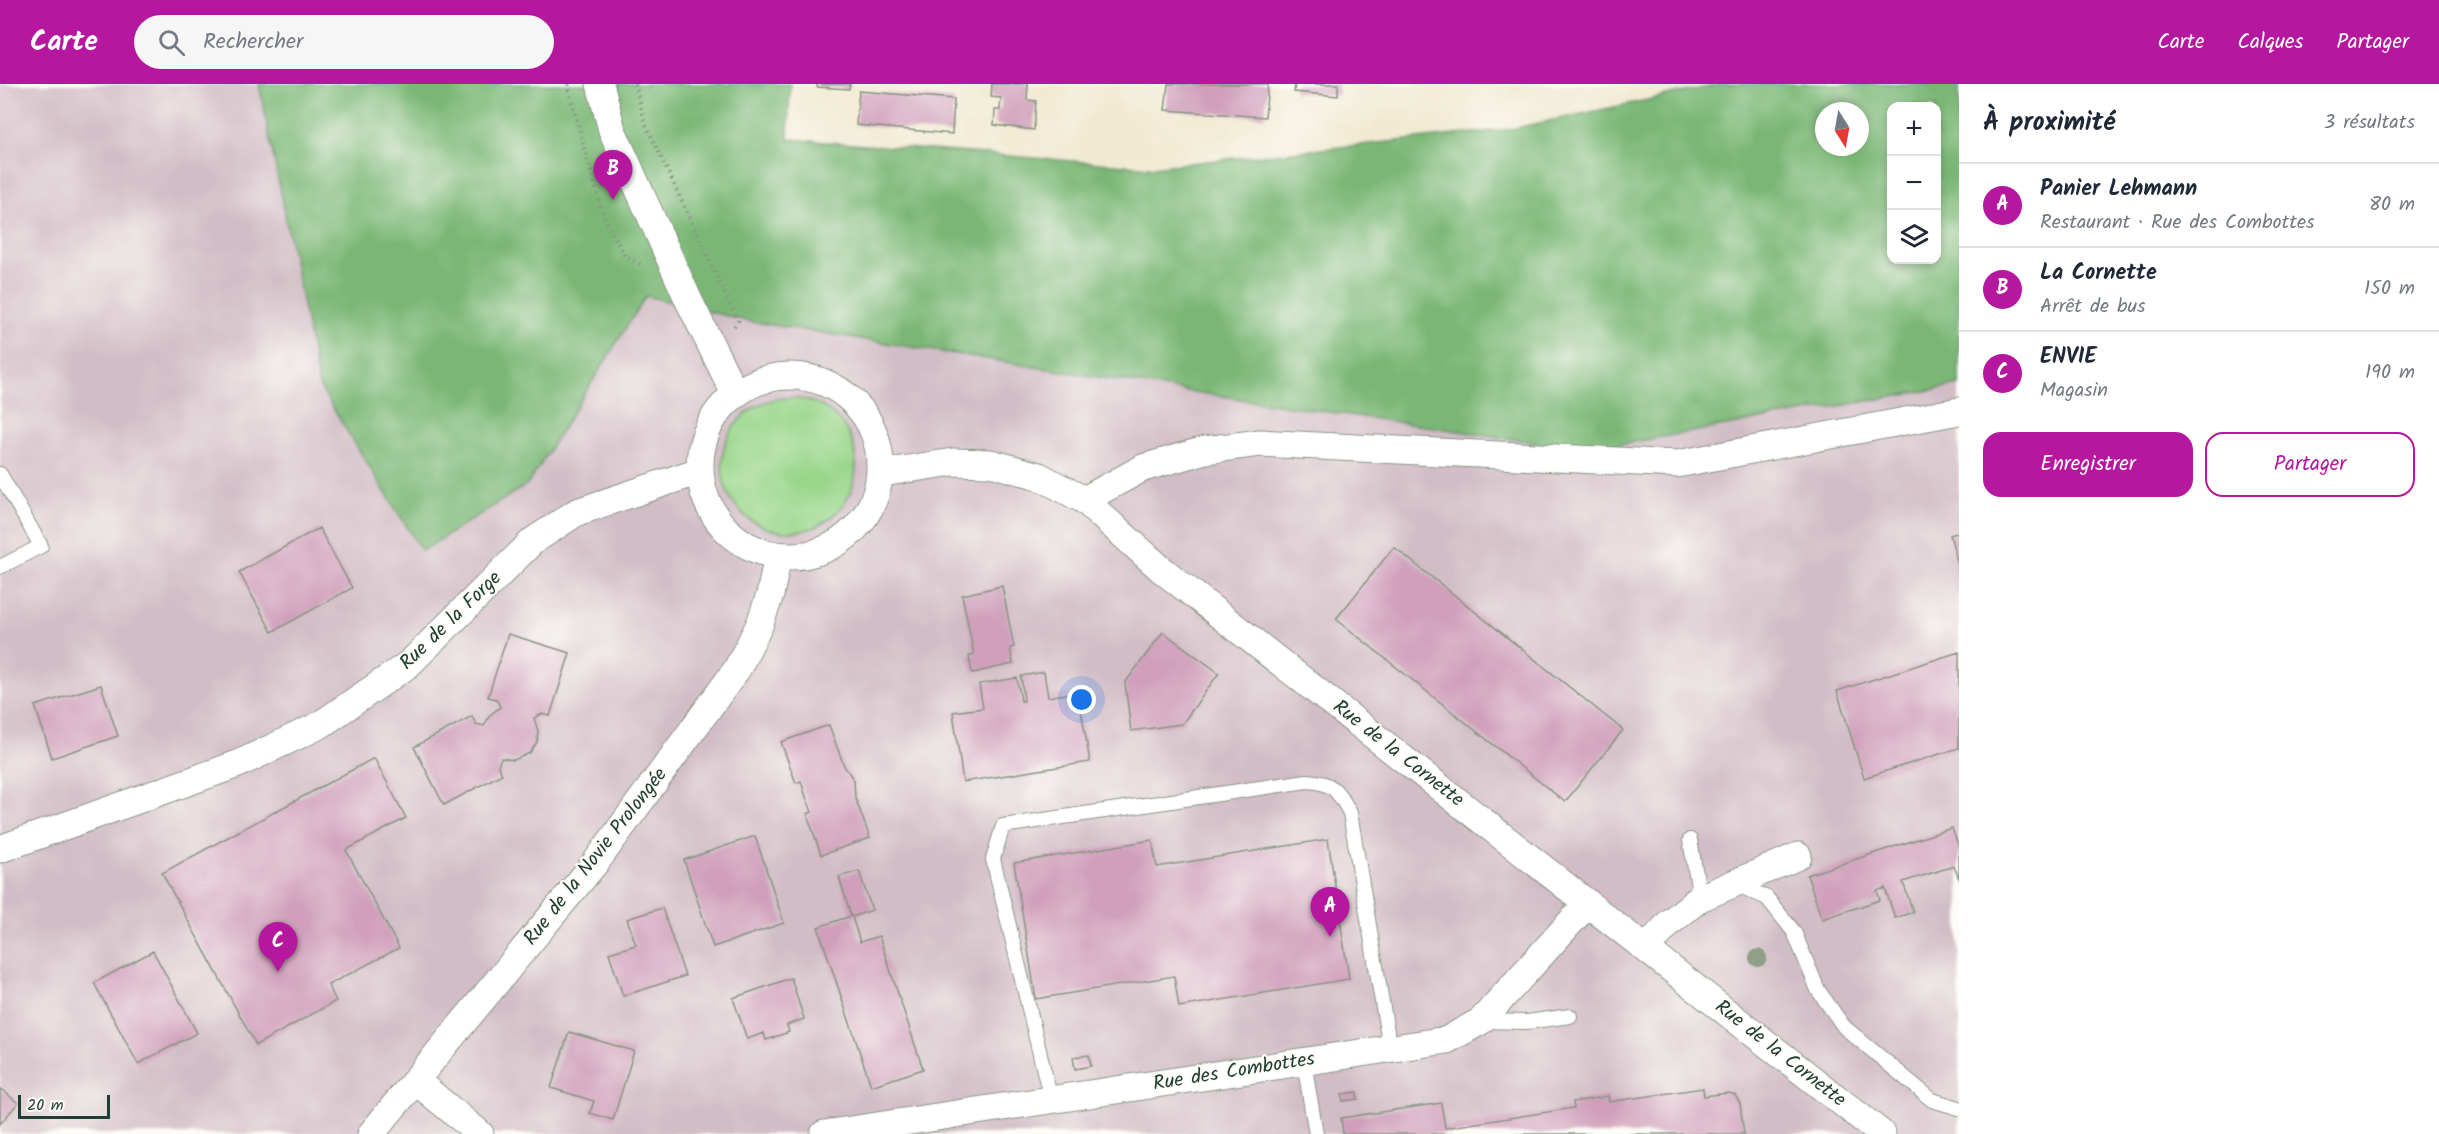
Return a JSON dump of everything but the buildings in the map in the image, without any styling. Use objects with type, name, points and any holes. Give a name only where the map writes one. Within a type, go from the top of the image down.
[{"type":"street","points":[[600,84],[612,130],[735,394]]},
{"type":"street","points":[[795,375],[823,381],[847,396],[867,417],[878,443],[882,473],[874,500],[858,525],[836,544],[808,554],[778,556],[748,546],[723,527],[706,501],[699,471],[701,447],[709,424],[723,405],[735,394],[767,378],[795,375]]},
{"type":"street","points":[[1084,500],[1143,468],[1205,450],[1260,443],[1677,464],[1959,411]]},
{"type":"street","name":"Rue de la Cornette","points":[[882,473],[954,462],[992,463],[1039,476],[1084,500],[1161,569],[1882,1134]]},
{"type":"street","name":"Rue de la Forge","points":[[0,849],[238,764],[320,725],[409,664],[533,541],[577,512],[699,471]]},
{"type":"street","name":"Rue de la Novie Prolongée","points":[[371,1134],[596,862],[737,669],[759,626],[770,595],[778,556]]},
{"type":"street","points":[[1646,949],[1669,923],[1700,897],[1798,856]]},
{"type":"street","name":"Rue des Combottes","points":[[824,1134],[1448,1040],[1481,1021],[1588,903]]},
{"type":"street","points":[[416,1081],[480,1134]]},
{"type":"lane","points":[[0,474],[41,546],[0,567]]},
{"type":"lane","points":[[1052,1100],[993,859],[1003,826],[1308,782],[1323,782],[1340,793],[1350,813],[1390,1049]]},
{"type":"lane","points":[[1690,840],[1700,897]]},
{"type":"lane","points":[[1734,883],[1767,898],[1794,932],[1818,990],[1844,1027],[1932,1100],[1959,1108]]},
{"type":"lane","points":[[1481,1021],[1527,1022],[1570,1016]]},
{"type":"lane","points":[[1304,1062],[1316,1134]]},
{"type":"path","points":[[635,84],[645,123],[738,321],[714,351]]},
{"type":"shaded area","points":[[0,84],[259,84],[319,386],[528,484],[646,296],[747,321],[1192,392],[1588,450],[1959,385],[1959,1134],[0,1134]]},
{"type":"green space","points":[[259,84],[790,84],[788,139],[1151,167],[1511,129],[1722,84],[1959,84],[1959,385],[1588,450],[1193,392],[747,321],[646,296],[528,484],[422,551],[319,386]]},
{"type":"green space","points":[[789,398],[815,403],[836,418],[851,439],[856,465],[851,491],[836,512],[815,527],[789,532],[763,527],[742,512],[727,491],[722,465],[727,439],[742,418],[763,403]]},
{"type":"place","name":"La Cornette","points":[[613,200]]},
{"type":"place","name":"Panier Lehmann","points":[[1330,937]]},
{"type":"place","name":"ENVIE","points":[[278,972]]}]
